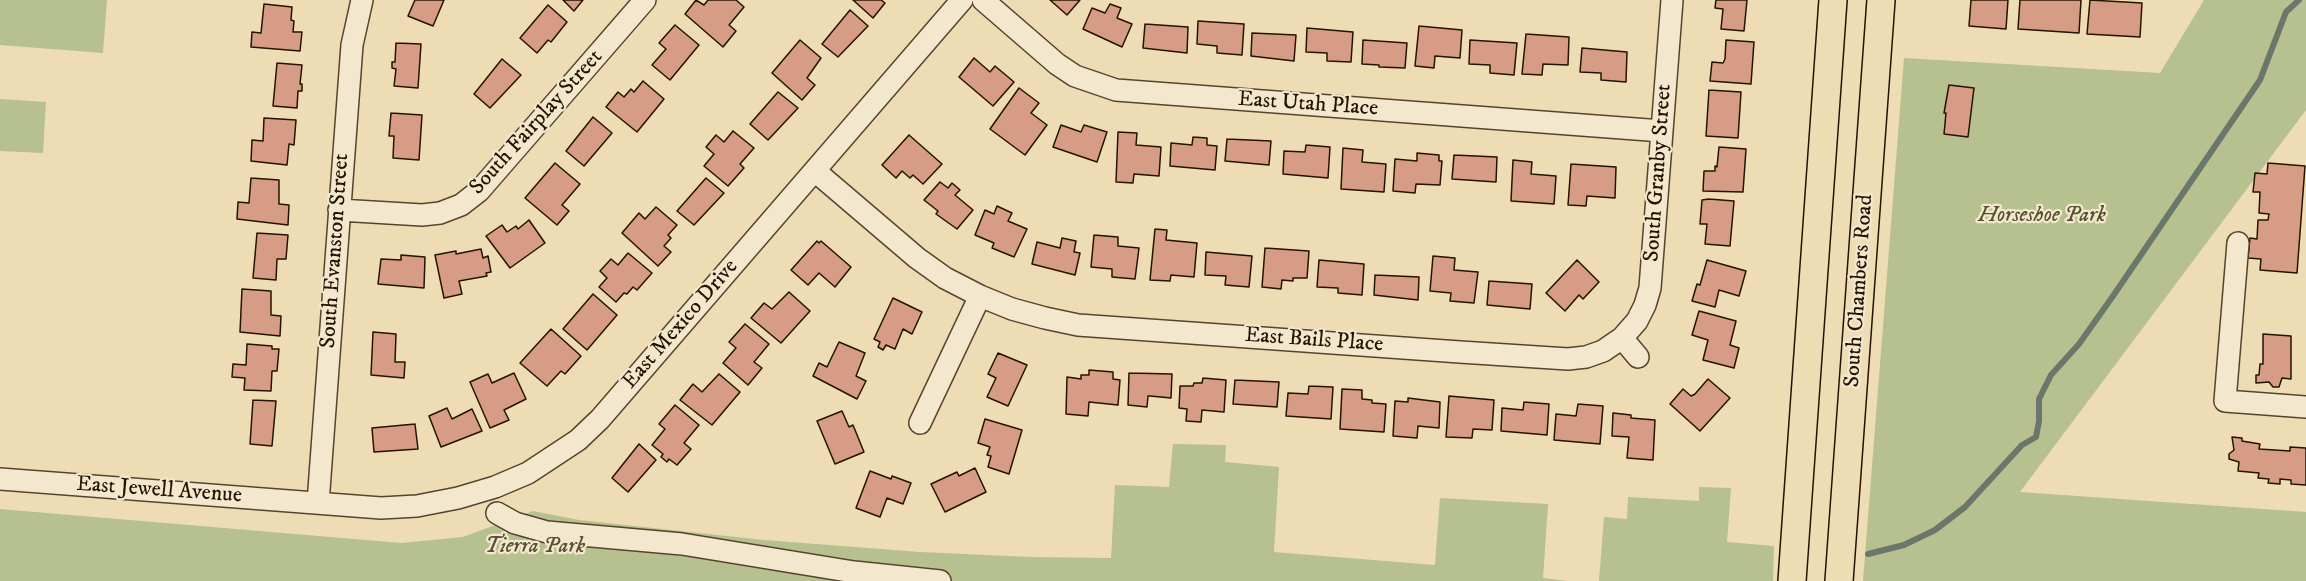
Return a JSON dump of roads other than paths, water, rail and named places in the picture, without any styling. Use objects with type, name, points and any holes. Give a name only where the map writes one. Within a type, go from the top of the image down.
[{"type":"main road","points":[[1792,581],[1833,0]]},
{"type":"main road","name":"South Chambers Road","points":[[1839,581],[1881,0]]},
{"type":"street","name":"South Evanston Street","points":[[318,503],[352,45],[362,0]]},
{"type":"street","name":"South Fairplay Street","points":[[339,210],[422,215],[440,213],[461,205],[479,191],[645,0]]},
{"type":"street","name":"East Mexico Drive","points":[[318,503],[381,508],[417,506],[458,498],[513,480],[554,458],[600,419],[962,0]]},
{"type":"street","name":"East Utah Place","points":[[983,0],[1057,64],[1075,76],[1116,90],[1662,131]]},
{"type":"street","name":"South Granby Street","points":[[1622,338],[1637,321],[1650,288],[1672,0]]},
{"type":"street","name":"East Bails Place","points":[[815,171],[917,258],[945,278],[1012,309],[1078,325],[1568,359],[1586,357],[1603,351],[1622,338]]},
{"type":"street","points":[[2238,243],[2225,401],[2306,407]]},
{"type":"street","points":[[920,423],[980,296]]},
{"type":"street","points":[[1622,338],[1638,357]]},
{"type":"street","name":"East Jewell Avenue","points":[[0,479],[318,503]]},
{"type":"street","points":[[497,513],[515,523],[547,532],[682,544],[854,572],[940,581]]},
{"type":"waterway","points":[[1868,554],[1904,545],[1935,530],[1965,507],[2022,445],[2036,437],[2039,399],[2051,375],[2079,344],[2260,80],[2286,12],[2299,0]]},
{"type":"park label","name":"Horseshoe Park","points":[[2042,216]]},
{"type":"park label","name":"Tierra Park","points":[[535,547]]}]
